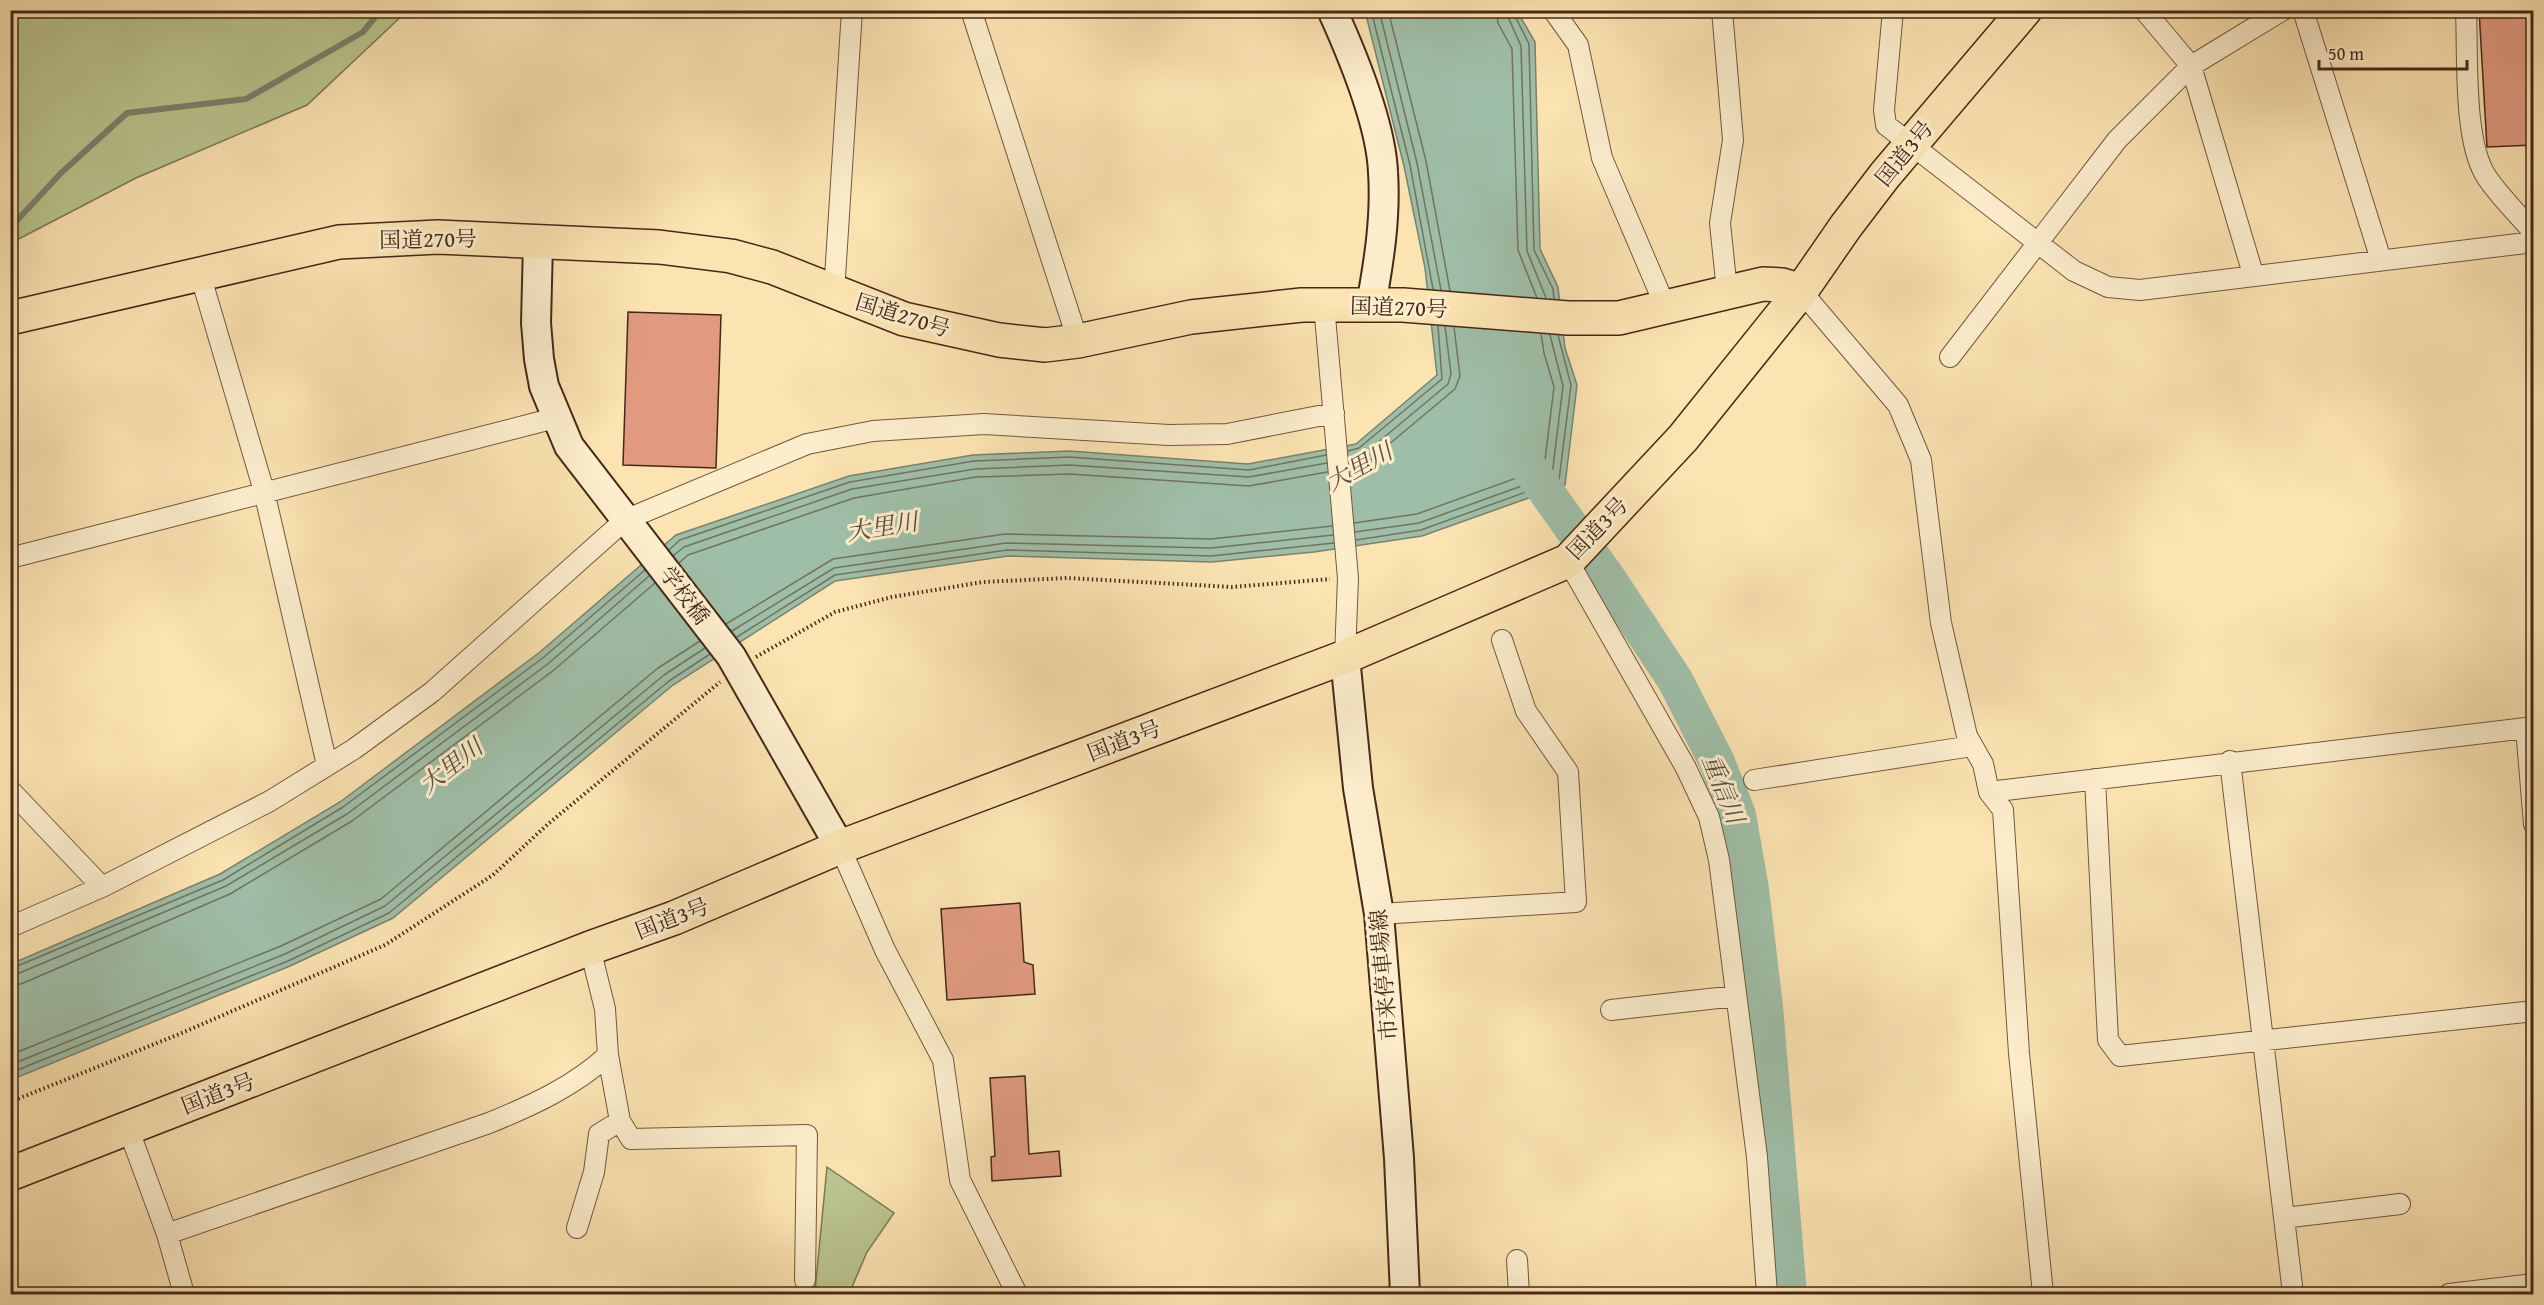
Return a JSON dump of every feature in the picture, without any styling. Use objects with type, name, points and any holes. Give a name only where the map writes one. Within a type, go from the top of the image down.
[{"type":"highway","name":"国道3号","points":[[10,1173],[590,948],[674,918],[840,847],[1345,657],[1568,561],[1683,438],[1801,291],[1846,226],[1910,145],[2025,10]]},
{"type":"highway","name":"国道270号","points":[[10,318],[339,242],[438,237],[659,248],[731,256],[772,267],[834,293],[938,329],[1019,343],[1045,345],[1078,341],[1234,311],[1323,305],[1403,305],[1568,318],[1620,318],[1727,291],[1772,284],[1801,291]]},
{"type":"street","points":[[834,293],[852,10]]},
{"type":"street","points":[[971,10],[1078,341]]},
{"type":"street","points":[[1332,10],[1346,41],[1376,131],[1383,171],[1382,240],[1371,305]]},
{"type":"street","points":[[1553,10],[1578,45],[1602,158],[1666,308]]},
{"type":"street","points":[[1722,10],[1733,140],[1720,223],[1727,291]]},
{"type":"street","points":[[1893,10],[1886,125],[2074,271],[2108,287],[2140,290],[2253,274],[2534,242]]},
{"type":"street","points":[[2144,10],[2190,66],[2253,274]]},
{"type":"street","points":[[1950,357],[2117,140],[2190,66],[2283,10]]},
{"type":"street","points":[[2303,10],[2381,260]]},
{"type":"street","points":[[2466,10],[2471,129],[2475,152],[2485,175],[2534,233]]},
{"type":"street","name":"学校橋","points":[[538,243],[536,323],[539,359],[544,386],[555,418],[569,447],[734,662],[840,847]]},
{"type":"street","points":[[200,274],[264,491],[327,765]]},
{"type":"street","points":[[1801,291],[1898,405],[1921,460],[1941,623],[1966,736],[1983,764],[1989,792],[2003,810],[2019,1053],[2043,1294]]},
{"type":"street","points":[[1323,305],[1348,572],[1345,657]]},
{"type":"street","points":[[10,558],[555,418]]},
{"type":"street","points":[[10,927],[102,887],[270,801],[327,765],[432,692],[632,527],[807,444],[873,431],[984,424],[1169,435],[1227,434],[1334,418]]},
{"type":"street","points":[[1568,561],[1666,728],[1709,817],[1719,860],[1757,1156],[1767,1294]]},
{"type":"street","points":[[1378,914],[1576,902],[1568,772],[1526,711],[1502,640]]},
{"type":"street","name":"市来停車場線","points":[[1345,657],[1358,788],[1378,914],[1399,1158],[1405,1294]]},
{"type":"street","points":[[1989,792],[2230,761],[2530,727],[2534,824]]},
{"type":"street","points":[[1754,780],[1972,746]]},
{"type":"street","points":[[2230,761],[2293,1294]]},
{"type":"street","points":[[2095,779],[2108,1040],[2120,1056],[2534,1011]]},
{"type":"street","points":[[10,790],[102,887]]},
{"type":"street","points":[[840,847],[885,950],[943,1060],[960,1180],[1017,1294]]},
{"type":"street","points":[[590,948],[605,1009],[608,1055],[620,1121],[631,1139],[807,1135],[805,1280]]},
{"type":"street","points":[[1611,1010],[1736,996]]},
{"type":"street","points":[[167,1234],[489,1123],[522,1109],[590,1072],[608,1055]]},
{"type":"street","points":[[577,1228],[594,1172],[599,1134],[620,1121]]},
{"type":"street","points":[[128,1128],[167,1234],[184,1294]]},
{"type":"street","points":[[2284,1218],[2400,1204]]},
{"type":"street","points":[[1517,1260],[1519,1294]]},
{"type":"street","points":[[2449,1294],[2534,1284]]},
{"type":"path","points":[[10,1102],[177,1035],[385,945],[493,875],[734,662],[835,612],[892,597],[983,582],[1067,578],[1232,587],[1348,572]]},
{"type":"green space","points":[[11,10],[407,11],[307,105],[136,178],[11,243]]},
{"type":"green space","points":[[827,1167],[894,1213],[867,1252],[849,1294],[798,1294],[815,1291]]},
{"type":"water","name":"大里川","points":[[1365,11],[1517,11],[1535,42],[1540,249],[1558,287],[1565,348],[1577,385],[1565,485],[1422,536],[1314,552],[1212,562],[1008,556],[835,581],[673,685],[393,918],[290,966],[11,1080],[11,964],[220,874],[340,802],[540,652],[676,535],[849,476],[973,455],[1069,451],[1248,464],[1356,444],[1437,375],[1425,268],[1404,166]]},
{"type":"building","points":[[2479,10],[2534,10],[2534,145],[2487,147]]},
{"type":"building","points":[[628,312],[721,315],[716,468],[623,465]]},
{"type":"building","points":[[1020,903],[1024,962],[1033,965],[1035,994],[947,1000],[941,909]]},
{"type":"building","points":[[1025,1076],[1029,1154],[1059,1151],[1061,1176],[992,1181],[991,1157],[995,1156],[990,1078]]},
{"type":"waterway","points":[[10,228],[61,173],[127,113],[246,99],[363,32],[381,10]]},
{"type":"waterway","name":"重信川","points":[[1518,452],[1609,580],[1675,680],[1716,760],[1738,815],[1751,889],[1765,1007],[1789,1294]]}]
